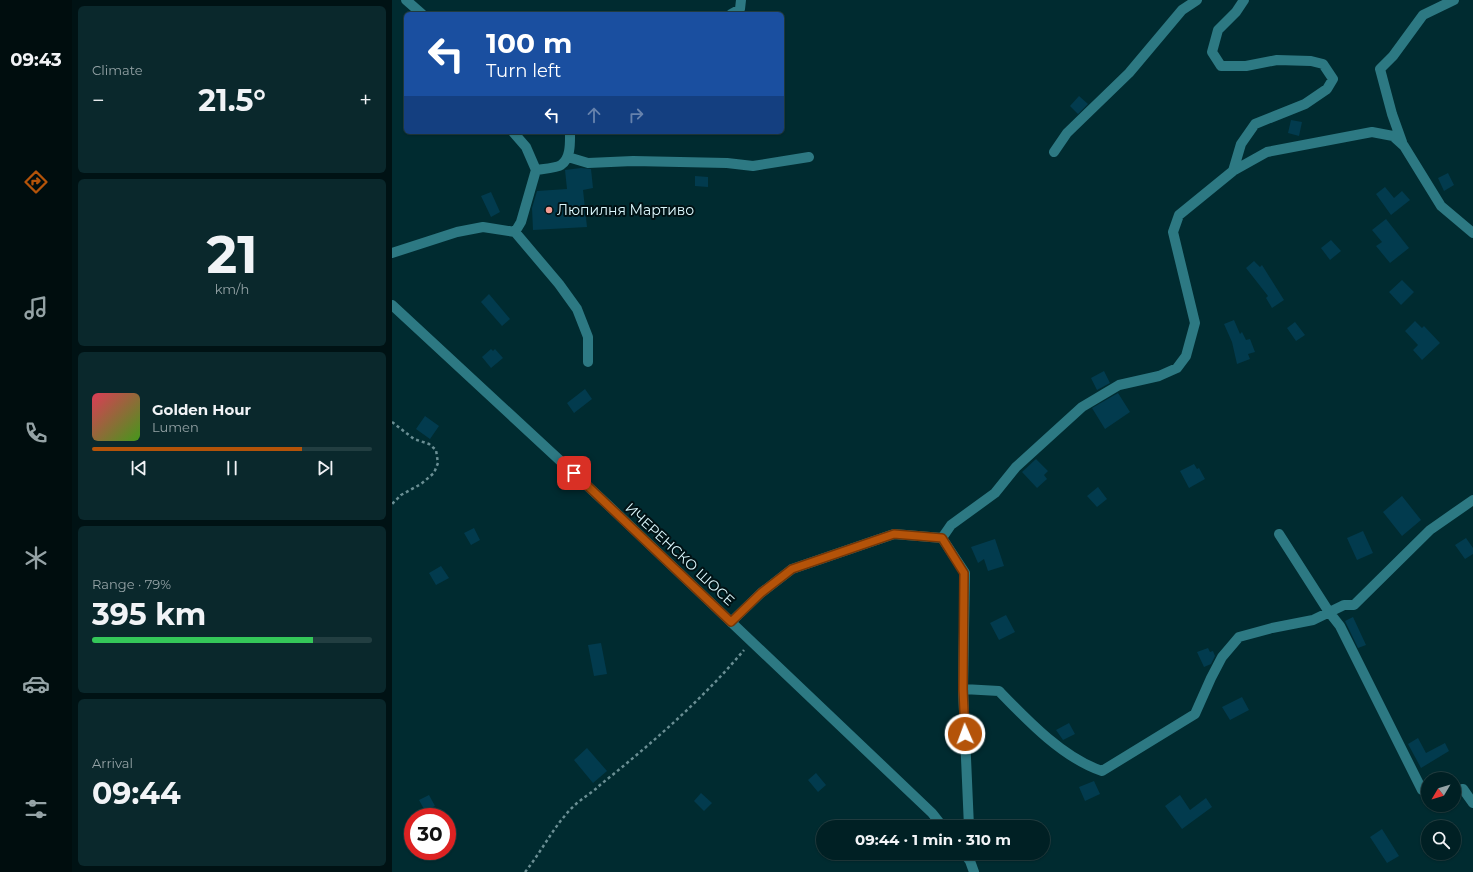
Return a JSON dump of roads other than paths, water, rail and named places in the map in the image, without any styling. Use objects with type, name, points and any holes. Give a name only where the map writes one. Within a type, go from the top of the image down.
[{"type":"street","points":[[406,0],[420,12]]},
{"type":"street","points":[[735,12],[740,9],[741,0]]},
{"type":"street","points":[[1054,152],[1067,133],[1129,73],[1182,10],[1197,0]]},
{"type":"street","points":[[1232,171],[1241,144],[1255,124],[1305,104],[1327,88],[1333,80],[1323,64],[1311,61],[1277,60],[1246,66],[1221,66],[1212,52],[1218,30],[1236,12],[1244,0]]},
{"type":"street","points":[[1454,0],[1423,14],[1393,56],[1380,69],[1392,114],[1404,146],[1441,206],[1473,233]]},
{"type":"street","points":[[942,538],[951,525],[994,493],[1016,467],[1082,407],[1120,385],[1159,376],[1177,368],[1186,356],[1195,322],[1173,232],[1179,215],[1232,171],[1267,152],[1372,132],[1393,136],[1404,146]]},
{"type":"street","points":[[515,232],[521,222],[536,170],[526,146],[516,134]]},
{"type":"street","points":[[536,170],[561,165],[568,157],[570,134]]},
{"type":"street","points":[[568,157],[588,163],[633,161],[727,163],[753,166],[809,157]]},
{"type":"street","points":[[392,253],[456,232],[483,227],[515,232],[559,284],[576,308],[588,337],[588,362]]},
{"type":"street","name":"ИЧЕРЕНСКО ШОСЕ","points":[[392,306],[608,505],[932,813],[938,820]]},
{"type":"street","points":[[963,689],[999,691],[1049,740],[1089,767],[1102,771],[1195,714],[1222,657],[1239,638],[1272,628],[1313,620],[1344,605],[1354,605],[1430,530],[1473,500]]},
{"type":"street","points":[[731,622],[761,593],[792,569],[894,534],[942,538]]},
{"type":"street","points":[[1279,534],[1329,612],[1340,626],[1421,788]]},
{"type":"street","points":[[942,538],[964,573],[963,689],[969,820]]},
{"type":"street","points":[[1461,789],[1463,789],[1473,803]]},
{"type":"street","points":[[970,860],[974,872]]},
{"type":"place","name":"Люпилня Мартиво","points":[[549,210]]}]
